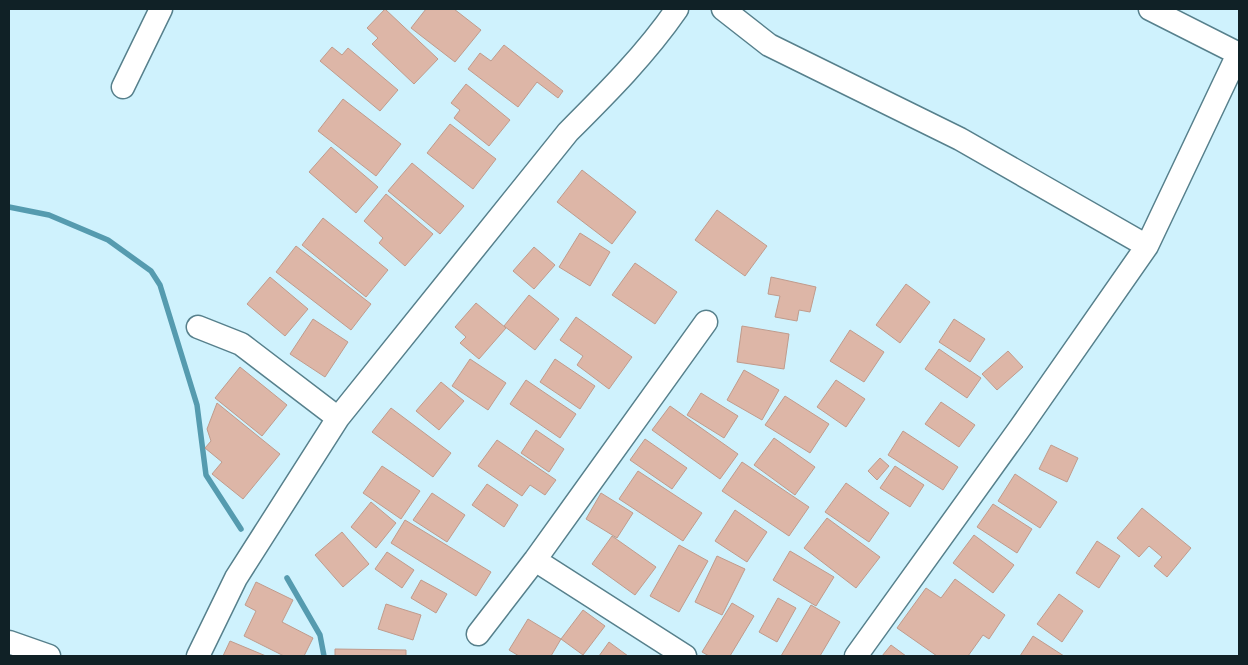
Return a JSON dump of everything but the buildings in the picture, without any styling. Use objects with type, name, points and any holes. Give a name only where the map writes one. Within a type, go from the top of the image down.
[{"type":"street","points":[[123,87],[162,9]]},
{"type":"street","points":[[198,656],[236,578],[338,418],[568,132],[603,98],[635,62],[677,9]]},
{"type":"street","points":[[723,9],[769,46],[960,139],[1146,246]]},
{"type":"street","points":[[856,656],[1020,428],[1146,246],[1239,54],[1150,9]]},
{"type":"street","points":[[478,634],[536,560],[706,322]]},
{"type":"street","points":[[198,327],[241,344],[338,418]]},
{"type":"street","points":[[536,560],[685,656]]},
{"type":"street","points":[[9,642],[49,656]]},
{"type":"waterway","points":[[9,207],[49,215],[108,240],[151,271],[160,285],[197,405],[206,475],[241,529]]},
{"type":"waterway","points":[[287,578],[320,635],[324,656]]}]
